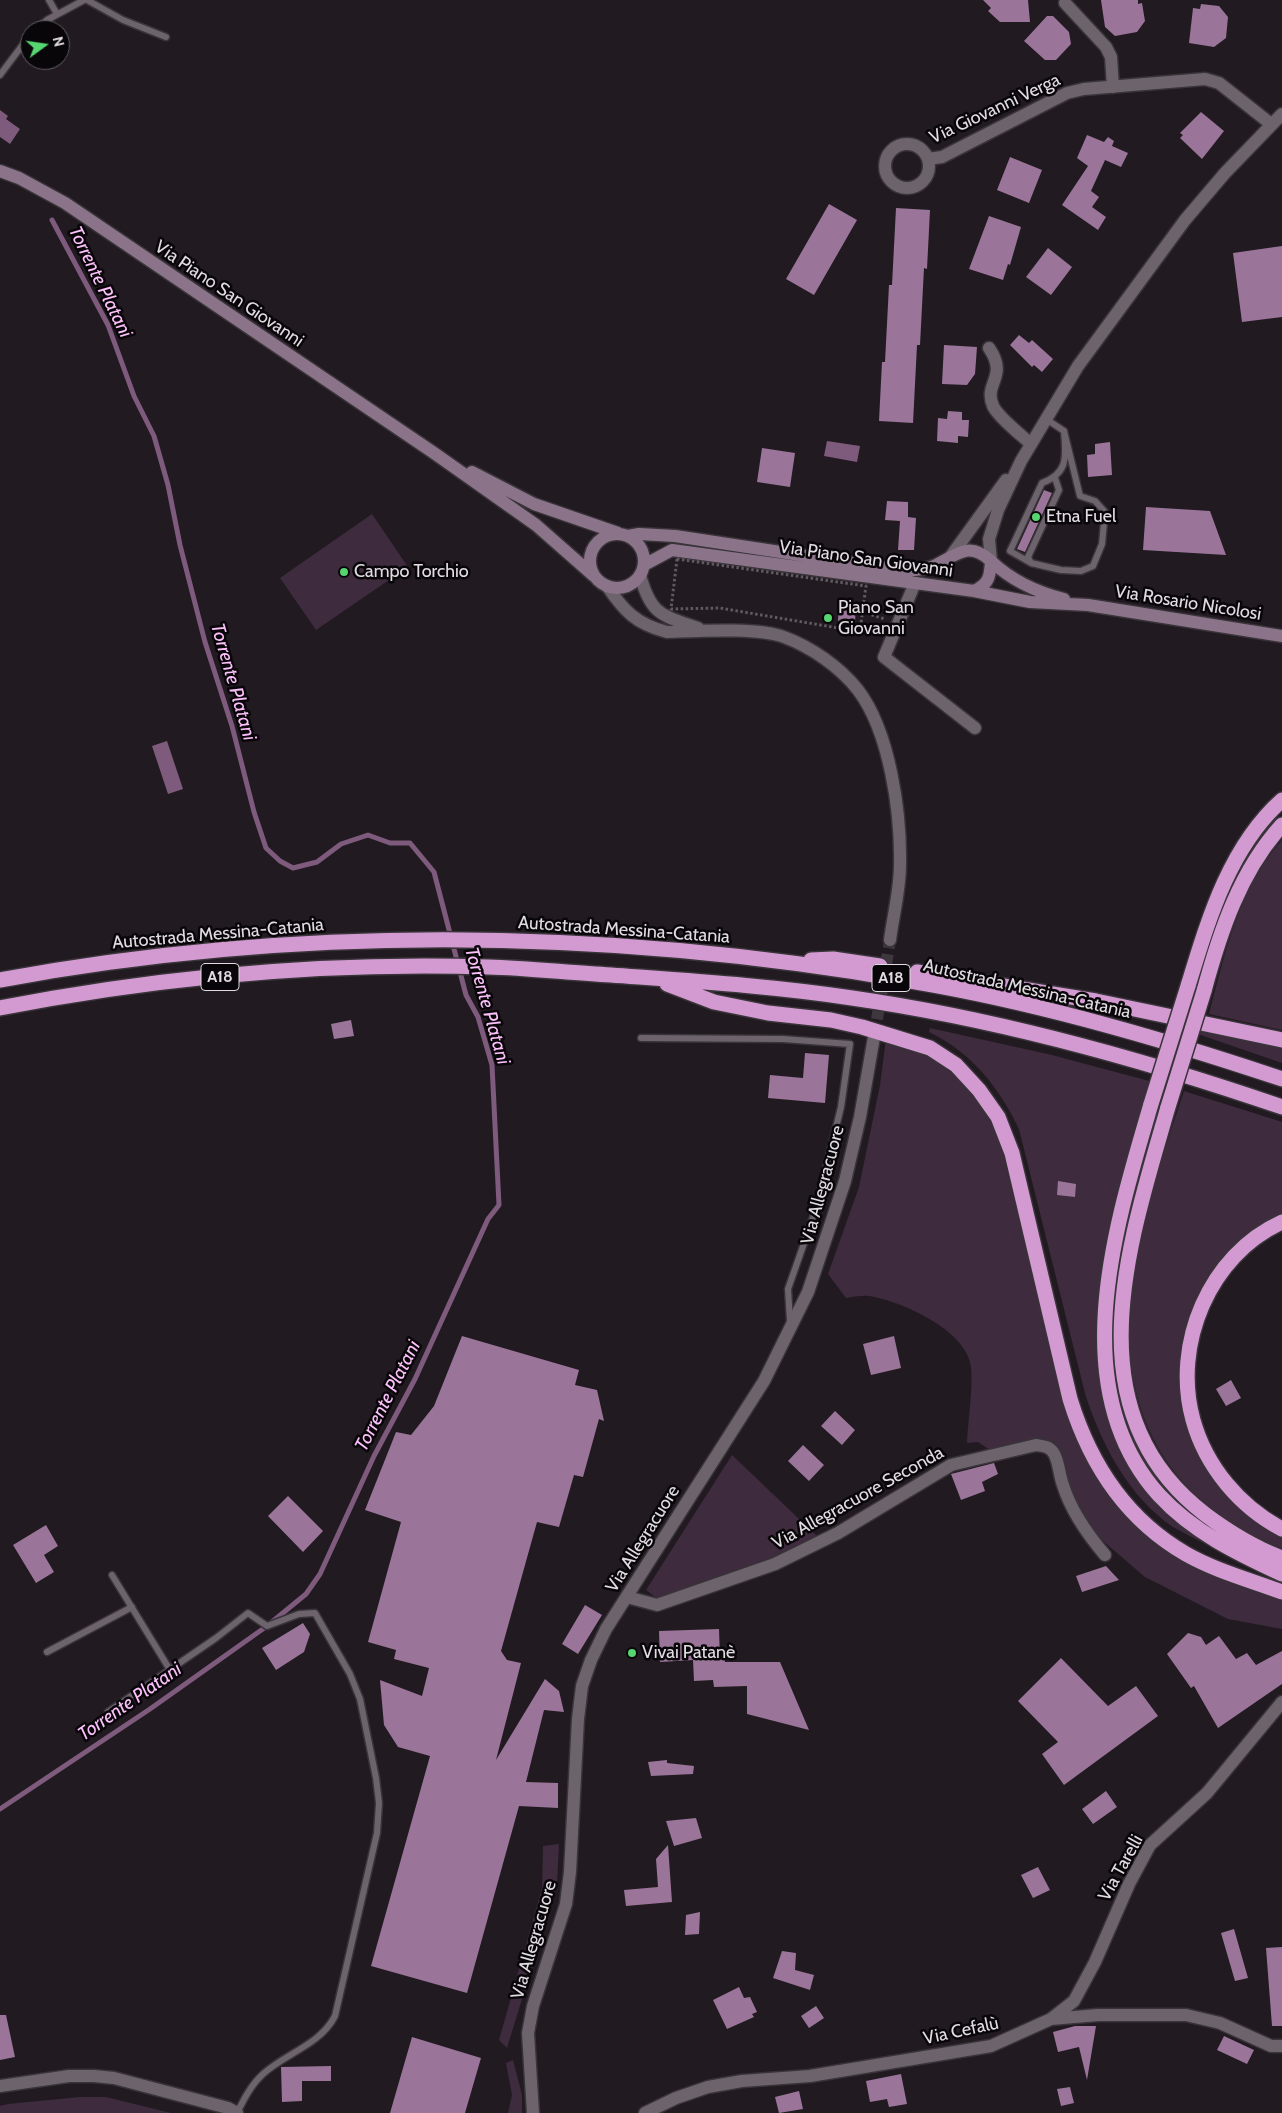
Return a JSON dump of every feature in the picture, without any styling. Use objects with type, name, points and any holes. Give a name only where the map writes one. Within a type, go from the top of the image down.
[{"type":"highway","points":[[1282,800],[1260,823],[1226,880],[1213,908],[1128,1183],[1115,1238],[1107,1285],[1104,1333],[1107,1373],[1112,1401],[1130,1452],[1159,1494],[1183,1518],[1212,1539],[1228,1549],[1282,1574]]},
{"type":"highway","points":[[1282,825],[1263,849],[1241,888],[1216,948],[1138,1214],[1123,1287],[1121,1358],[1128,1396],[1138,1430],[1153,1459],[1181,1494],[1220,1525],[1282,1558]]},
{"type":"highway","name":"Autostrada Messina-Catania","points":[[0,980],[145,958],[293,944],[489,940],[629,946],[775,961],[917,982],[1032,1007],[1152,1038],[1282,1079]]},
{"type":"highway","points":[[775,961],[833,958],[1096,1001],[1282,1040]]},
{"type":"highway","name":"A18","points":[[0,1008],[82,994],[209,978],[365,968],[490,967],[649,978],[806,991],[966,1019],[1099,1050],[1211,1083],[1282,1107]]},
{"type":"highway","points":[[649,978],[714,1002],[733,1004],[771,1003],[864,1017],[915,1032],[945,1049],[986,1086],[1004,1114],[1014,1137],[1075,1386],[1092,1435],[1108,1466],[1142,1510],[1169,1532],[1223,1563],[1282,1582]]},
{"type":"highway","points":[[733,1004],[768,1013],[830,1020],[912,1041],[942,1055],[968,1077],[990,1104],[1008,1139],[1070,1399],[1077,1423],[1102,1473],[1112,1489],[1138,1518],[1186,1553],[1206,1564],[1282,1592]]},
{"type":"highway","points":[[1282,1222],[1248,1244],[1225,1267],[1214,1282],[1203,1302],[1192,1337],[1187,1386],[1193,1420],[1198,1434],[1219,1474],[1239,1498],[1282,1530]]},
{"type":"main road","name":"Via Piano San Giovanni","points":[[0,171],[19,178],[65,203],[434,453]]},
{"type":"main road","points":[[434,453],[534,504],[623,534],[641,547],[642,570],[625,587],[607,586],[536,525],[434,453]]},
{"type":"main road","name":"Via Piano San Giovanni","points":[[623,534],[675,536],[905,571],[935,566],[951,556],[971,550],[981,552],[1005,574],[1026,587],[1088,605]]},
{"type":"main road","points":[[594,576],[590,562],[593,547],[599,540],[608,535],[623,534]]},
{"type":"main road","name":"Via Piano San Giovanni","points":[[642,570],[672,550],[974,591],[1030,602],[1088,605]]},
{"type":"main road","points":[[974,591],[984,586],[990,578],[991,561]]},
{"type":"main road","name":"Via Rosario Nicolosi","points":[[1088,605],[1282,636]]},
{"type":"street","points":[[1065,3],[1106,47],[1111,57],[1113,87]]},
{"type":"street","name":"Via Giovanni Verga","points":[[928,159],[942,157],[1068,93],[1113,87],[1205,79],[1220,82],[1271,124]]},
{"type":"street","points":[[1271,124],[1282,104]]},
{"type":"street","points":[[991,561],[989,539],[998,510],[1021,461],[1078,366],[1185,220],[1282,114]]},
{"type":"street","points":[[989,348],[996,358],[999,371],[990,397],[993,408],[1031,444]]},
{"type":"street","points":[[951,556],[1021,461]]},
{"type":"street","points":[[642,570],[649,604],[655,610],[662,615],[705,631]]},
{"type":"street","points":[[915,583],[884,657],[975,728]]},
{"type":"street","points":[[607,586],[629,616],[655,629],[667,632],[744,631],[783,636],[813,652],[839,671],[857,689],[870,709],[881,737],[893,786],[899,827],[900,866],[890,940]]},
{"type":"street","name":"Via Allegracuore","points":[[533,2084],[528,2055],[528,2034],[533,2006],[566,1904],[570,1872],[578,1719],[582,1686],[594,1652],[764,1381],[808,1292],[824,1251],[845,1181],[860,1117],[874,1037]]},
{"type":"street","name":"Via Allegracuore Seconda","points":[[627,1597],[656,1605],[775,1564],[838,1533],[951,1466],[1036,1445],[1048,1447],[1054,1452],[1063,1487],[1072,1506],[1092,1540],[1105,1555]]},
{"type":"street","name":"Via Tarelli","points":[[1051,2019],[1074,2001],[1095,1962],[1129,1884],[1150,1845],[1207,1793],[1282,1702]]},
{"type":"street","name":"Via Cefalù","points":[[645,2113],[676,2098],[708,2087],[742,2081],[810,2076],[991,2046],[1051,2019],[1098,2015],[1186,2015],[1220,2023],[1271,2046],[1282,2046]]},
{"type":"street","points":[[0,2086],[69,2076],[114,2078],[228,2108],[237,2113]]},
{"type":"street","points":[[532,2113],[533,2084]]},
{"type":"street","points":[[533,2084],[542,2113]]},
{"type":"lane","points":[[50,0],[57,14]]},
{"type":"lane","points":[[49,20],[86,0],[123,20],[166,36]]},
{"type":"lane","points":[[0,75],[20,48]]},
{"type":"lane","points":[[1046,419],[1064,431],[1080,496],[1096,501],[1105,512],[1102,544],[1093,566],[1088,569],[1062,570],[1031,564],[1010,551],[1042,483],[1056,478],[1063,466],[1066,451],[1064,431]]},
{"type":"lane","points":[[1031,564],[1028,557],[1059,490],[1056,478]]},
{"type":"lane","points":[[641,1038],[784,1039],[850,1044],[841,1107],[816,1210],[788,1289],[791,1329]]},
{"type":"lane","points":[[112,1575],[170,1670]]},
{"type":"lane","points":[[47,1652],[132,1607]]},
{"type":"lane","points":[[108,1712],[170,1670],[248,1613],[267,1626],[299,1614],[315,1613],[350,1674],[360,1699],[376,1778],[379,1803],[377,1833],[335,2016],[329,2027],[319,2036],[262,2074],[247,2093],[237,2113]]},
{"type":"path","points":[[677,559],[866,586],[862,612],[861,623],[850,630],[720,608],[671,609],[677,559]]},
{"type":"path","points":[[862,612],[898,623]]},
{"type":"shaded area","points":[[0,110],[8,116],[6,119],[20,129],[10,144],[0,137]]},
{"type":"shaded area","points":[[827,441],[860,446],[857,462],[824,456]]},
{"type":"shaded area","name":"Campo Torchio","points":[[372,514],[408,567],[316,630],[280,578]]},
{"type":"shaded area","points":[[167,741],[183,789],[168,794],[152,746]]},
{"type":"shaded area","points":[[1282,840],[1282,1030],[1209,1014],[1235,922],[1244,900],[1267,859]]},
{"type":"shaded area","points":[[1160,1021],[1282,1048],[1282,1063]]},
{"type":"shaded area","points":[[930,1028],[1052,1055],[1153,1082],[1106,1255],[1111,1418],[1173,1517],[1211,1547],[1173,1527],[1157,1515],[1131,1486],[1109,1452],[1086,1397],[1019,1129],[993,1085],[982,1072],[958,1050],[929,1032]]},
{"type":"shaded area","points":[[886,1039],[919,1051],[948,1070],[973,1095],[992,1124],[1004,1157],[1064,1405],[1074,1434],[1101,1484],[1118,1506],[1159,1544],[1184,1560],[1228,1582],[1282,1600],[1282,1629],[1228,1619],[1145,1577],[1096,1535],[1076,1503],[1057,1446],[1042,1441],[990,1450],[978,1442],[967,1443],[971,1367],[967,1354],[958,1341],[930,1320],[898,1304],[869,1296],[846,1298],[828,1274],[859,1187],[880,1085]]},
{"type":"shaded area","points":[[1184,1091],[1282,1122],[1282,1214],[1269,1220],[1243,1239],[1187,1337],[1200,1451],[1282,1534],[1282,1548],[1236,1527],[1208,1507],[1184,1483],[1173,1470],[1148,1427],[1134,1381],[1129,1332],[1132,1283],[1141,1234],[1154,1184]]},
{"type":"shaded area","points":[[732,1455],[819,1538],[790,1553],[659,1600],[646,1590]]},
{"type":"shaded area","points":[[559,1844],[557,1885],[507,2048],[499,2040],[542,1888],[543,1846]]},
{"type":"shaded area","points":[[513,2060],[522,2095],[522,2113],[508,2113],[512,2095],[506,2063]]},
{"type":"shaded area","points":[[80,2097],[106,2097],[171,2113],[0,2113],[0,2106],[8,2104]]},
{"type":"building","points":[[983,0],[1028,0],[1030,22],[1000,22],[988,11],[991,8]]},
{"type":"building","points":[[1101,0],[1138,0],[1138,4],[1142,3],[1145,21],[1137,32],[1115,36],[1105,27]]},
{"type":"building","points":[[1201,4],[1219,6],[1228,17],[1226,38],[1214,47],[1189,43],[1193,8],[1200,9]]},
{"type":"building","points":[[1047,16],[1053,16],[1069,32],[1071,44],[1056,60],[1045,60],[1024,41]]},
{"type":"building","points":[[1201,112],[1224,131],[1202,159],[1180,138],[1183,135],[1180,133]]},
{"type":"building","points":[[1087,135],[1104,142],[1108,137],[1114,141],[1112,146],[1128,153],[1121,167],[1105,160],[1091,191],[1099,197],[1092,207],[1106,217],[1098,230],[1062,205],[1088,166],[1077,158]]},
{"type":"building","points":[[1010,157],[1042,170],[1029,203],[997,190]]},
{"type":"building","points":[[829,204],[857,220],[814,295],[786,279]]},
{"type":"building","points":[[896,208],[930,210],[927,269],[924,268],[920,345],[917,345],[913,423],[879,421],[882,362],[885,362],[889,285],[892,285]]},
{"type":"building","points":[[989,216],[1021,227],[1010,265],[1008,264],[1003,280],[969,269]]},
{"type":"building","points":[[1282,246],[1282,317],[1242,322],[1233,253]]},
{"type":"building","points":[[1048,248],[1072,267],[1051,295],[1026,277]]},
{"type":"building","points":[[1019,335],[1029,343],[1032,340],[1053,359],[1042,372],[1034,365],[1032,367],[1010,345]]},
{"type":"building","points":[[944,345],[977,347],[975,374],[967,385],[942,384]]},
{"type":"building","points":[[948,411],[962,412],[962,420],[969,420],[968,437],[958,436],[958,443],[937,441],[938,418],[947,419]]},
{"type":"building","points":[[1110,442],[1112,475],[1088,477],[1087,455],[1095,454],[1095,444]]},
{"type":"building","points":[[762,448],[795,453],[790,487],[757,482]]},
{"type":"building","points":[[1044,490],[1052,493],[1025,552],[1017,549]]},
{"type":"building","points":[[887,501],[908,502],[908,517],[916,518],[914,550],[898,550],[900,521],[885,520]]},
{"type":"building","points":[[1146,507],[1210,511],[1226,555],[1143,550]]},
{"type":"building","points":[[839,603],[856,604],[855,622],[838,621]]},
{"type":"building","points":[[351,1020],[354,1036],[334,1039],[331,1024]]},
{"type":"building","points":[[805,1053],[829,1055],[825,1103],[768,1098],[770,1075],[803,1078]]},
{"type":"building","points":[[1058,1181],[1076,1184],[1075,1197],[1057,1195]]},
{"type":"building","points":[[462,1336],[579,1370],[575,1385],[597,1390],[604,1421],[599,1419],[583,1477],[574,1475],[559,1527],[537,1522],[501,1651],[507,1660],[521,1663],[496,1760],[545,1679],[559,1691],[564,1712],[544,1710],[526,1782],[558,1783],[558,1808],[519,1806],[467,1993],[371,1966],[430,1756],[398,1747],[384,1725],[380,1680],[422,1696],[429,1668],[394,1659],[396,1650],[368,1642],[401,1522],[365,1510],[396,1432],[411,1435],[434,1406]]},
{"type":"building","points":[[894,1336],[901,1368],[871,1375],[863,1344]]},
{"type":"building","points":[[1231,1380],[1241,1398],[1226,1406],[1216,1389]]},
{"type":"building","points":[[835,1411],[855,1430],[842,1445],[821,1426]]},
{"type":"building","points":[[803,1445],[824,1465],[809,1481],[788,1461]]},
{"type":"building","points":[[994,1463],[998,1474],[982,1482],[985,1491],[961,1500],[951,1474]]},
{"type":"building","points":[[288,1496],[323,1531],[303,1552],[268,1516]]},
{"type":"building","points":[[46,1525],[58,1546],[44,1555],[54,1572],[36,1583],[13,1545]]},
{"type":"building","points":[[1106,1566],[1119,1580],[1082,1592],[1076,1576]]},
{"type":"building","points":[[585,1605],[602,1615],[578,1654],[562,1644]]},
{"type":"building","points":[[303,1623],[310,1634],[304,1652],[276,1670],[262,1648]]},
{"type":"building","points":[[719,1629],[720,1659],[725,1659],[725,1662],[780,1662],[809,1730],[747,1714],[747,1686],[714,1687],[713,1680],[694,1681],[693,1660],[660,1662],[659,1631]]},
{"type":"building","points":[[1188,1633],[1201,1637],[1206,1645],[1219,1636],[1236,1659],[1247,1653],[1256,1665],[1282,1651],[1282,1684],[1218,1728],[1194,1686],[1191,1688],[1167,1654]]},
{"type":"building","points":[[1061,1658],[1108,1706],[1136,1686],[1158,1716],[1064,1785],[1042,1754],[1058,1742],[1018,1701]]},
{"type":"building","points":[[667,1760],[667,1763],[694,1766],[693,1774],[651,1776],[648,1762]]},
{"type":"building","points":[[1106,1791],[1117,1807],[1093,1824],[1082,1809]]},
{"type":"building","points":[[696,1818],[702,1838],[674,1846],[666,1821]]},
{"type":"building","points":[[668,1845],[672,1902],[626,1906],[624,1890],[658,1887],[656,1859]]},
{"type":"building","points":[[1038,1867],[1050,1890],[1033,1898],[1021,1875]]},
{"type":"building","points":[[700,1912],[699,1934],[685,1935],[686,1915]]},
{"type":"building","points":[[1234,1929],[1248,1978],[1235,1981],[1221,1933]]},
{"type":"building","points":[[1282,1947],[1282,2026],[1272,2026],[1266,1948]]},
{"type":"building","points":[[782,1951],[796,1953],[795,1970],[814,1975],[810,1990],[773,1978]]},
{"type":"building","points":[[739,1987],[744,1998],[750,1997],[757,2012],[752,2014],[754,2017],[727,2029],[713,2000]]},
{"type":"building","points":[[816,2006],[824,2018],[809,2028],[801,2016]]},
{"type":"building","points":[[0,2015],[6,2015],[15,2057],[0,2060]]},
{"type":"building","points":[[1075,2026],[1096,2026],[1087,2080],[1079,2047],[1058,2052],[1053,2032]]},
{"type":"building","points":[[1224,2036],[1254,2050],[1247,2064],[1217,2050]]},
{"type":"building","points":[[412,2037],[481,2058],[465,2113],[390,2113]]},
{"type":"building","points":[[331,2066],[331,2081],[302,2081],[302,2101],[282,2102],[281,2067]]},
{"type":"building","points":[[901,2074],[907,2104],[889,2107],[887,2099],[870,2102],[866,2081]]},
{"type":"building","points":[[1070,2087],[1074,2103],[1061,2106],[1057,2089]]},
{"type":"building","points":[[799,2091],[803,2109],[779,2113],[775,2097]]},
{"type":"waterway","name":"Torrente Platani","points":[[0,1809],[150,1709],[267,1626],[306,1594],[320,1574],[374,1456],[415,1379],[488,1219],[499,1205],[492,1065],[478,1017],[466,995],[434,872],[410,843],[390,843],[368,835],[341,844],[317,862],[293,868],[280,861],[266,848],[254,812],[232,726],[205,642],[180,545],[168,485],[154,436],[134,396],[108,325],[52,220]]},
{"type":"tunnel","points":[[874,1037],[890,940]]},
{"type":"place","name":"Etna Fuel","points":[[1036,517]]},
{"type":"place","name":"Campo Torchio","points":[[344,572]]},
{"type":"place","name":"Piano San Giovanni","points":[[828,618]]},
{"type":"place","name":"Vivai Patanè","points":[[632,1653]]}]
